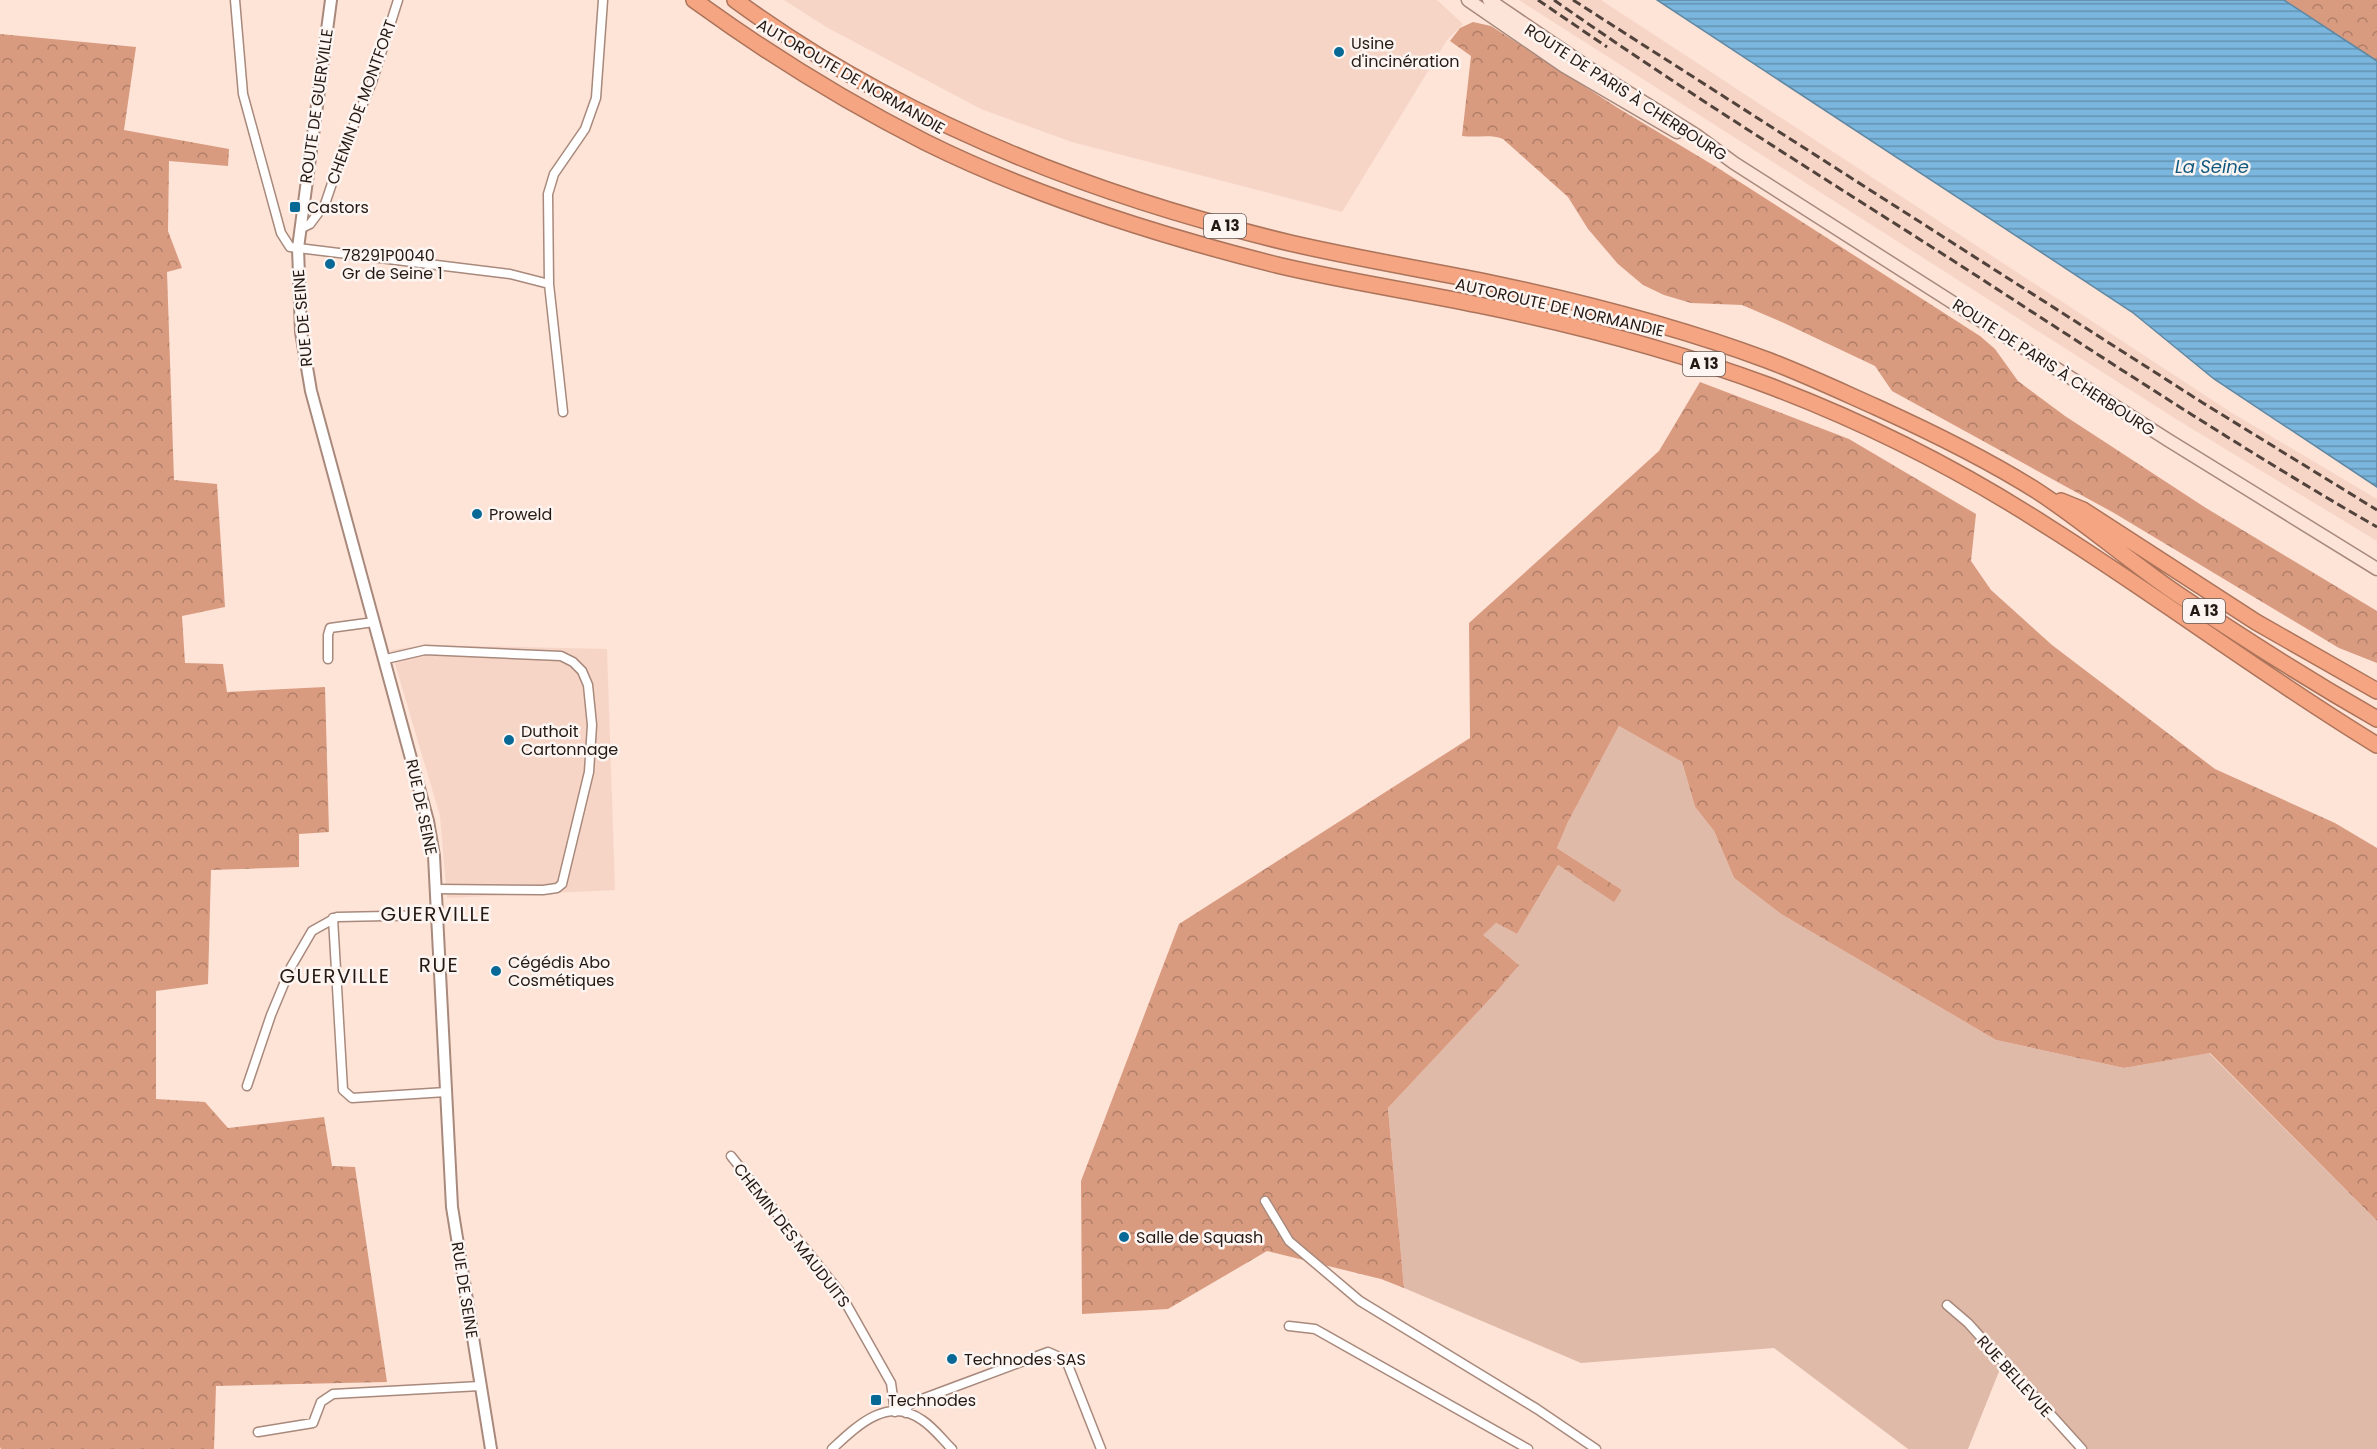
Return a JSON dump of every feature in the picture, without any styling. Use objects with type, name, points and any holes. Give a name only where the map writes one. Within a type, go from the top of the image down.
[{"type":"highway","name":"AUTOROUTE DE NORMANDIE","points":[[694,0],[741,34],[795,68],[924,141],[958,157],[1101,214],[1192,243],[1282,266],[1483,305],[1582,327],[1672,353],[1768,386],[1865,427],[1952,470],[2050,527],[2309,704],[2377,745]]},
{"type":"highway","name":"AUTOROUTE DE NORMANDIE","points":[[735,0],[807,49],[933,118],[969,135],[1106,190],[1198,219],[1293,243],[1581,304],[1705,339],[1788,369],[1959,445],[2039,492],[2174,592],[2377,719]]},
{"type":"highway","points":[[2039,492],[2083,510],[2256,621],[2377,691]]},
{"type":"main road","name":"ROUTE DE PARIS À CHERBOURG","points":[[1468,0],[1564,66],[1658,122],[1734,163]]},
{"type":"main road","name":"ROUTE DE PARIS À CHERBOURG","points":[[1489,0],[1576,60],[1696,135],[1734,163],[2178,446],[2377,569]]},
{"type":"street","points":[[235,0],[243,94],[281,233],[290,247],[510,274],[549,284]]},
{"type":"street","name":"ROUTE DE GUERVILLE","points":[[298,248],[331,0]]},
{"type":"street","name":"CHEMIN DE MONTFORT","points":[[300,229],[309,224],[324,204],[372,82],[398,0]]},
{"type":"street","points":[[563,412],[549,284],[548,194],[554,174],[585,129],[596,98],[603,0]]},
{"type":"street","name":"RUE DE SEINE","points":[[298,248],[299,313],[310,391],[429,820],[437,915],[452,1207],[491,1449]]},
{"type":"street","points":[[328,659],[330,628],[374,622]]},
{"type":"street","points":[[386,659],[425,650],[561,656],[573,662],[582,671],[588,685],[592,725],[589,772],[561,884],[557,888],[543,890],[435,889]]},
{"type":"street","points":[[247,1086],[271,1015],[291,967],[312,931],[333,918],[437,915]]},
{"type":"street","points":[[333,918],[343,1090],[352,1098],[446,1092]]},
{"type":"street","name":"CHEMIN DES MAUDUITS","points":[[731,1156],[839,1291],[891,1383],[895,1412]]},
{"type":"street","points":[[1265,1201],[1289,1241],[1360,1301],[1537,1409],[1596,1449]]},
{"type":"street","name":"RUE BELLEVUE","points":[[1947,1305],[1968,1323],[2082,1449]]},
{"type":"street","points":[[1288,1326],[1315,1329],[1528,1449]]},
{"type":"street","points":[[906,1413],[908,1406],[914,1402],[1048,1352],[1066,1360],[1101,1449]]},
{"type":"street","points":[[258,1432],[313,1423],[321,1402],[333,1394],[480,1386]]},
{"type":"street","points":[[832,1449],[866,1419],[882,1413],[895,1412],[919,1418],[952,1449]]},
{"type":"shaded area","points":[[784,0],[1437,0],[1463,24],[1447,40],[1342,212],[1072,142],[981,109],[828,28]]},
{"type":"shaded area","points":[[1519,0],[1601,0],[2232,413],[2377,499],[2377,541],[2176,419]]},
{"type":"shaded area","points":[[425,645],[607,649],[615,890],[447,898],[440,816],[391,650]]},
{"type":"shaded area","points":[[1619,726],[1682,762],[1695,807],[1714,831],[1734,878],[1781,914],[1996,1040],[2124,1068],[2209,1053],[2377,1221],[2377,1449],[2078,1449],[2000,1369],[1968,1449],[1908,1449],[1774,1348],[1581,1363],[1404,1288],[1388,1108],[1490,999],[1518,964],[1482,935],[1496,923],[1517,934],[1558,865],[1614,901],[1622,890],[1557,848],[1568,822]]},
{"type":"green space","points":[[2284,0],[2377,0],[2377,61]]},
{"type":"green space","points":[[1473,22],[1491,26],[1980,336],[1995,349],[2018,381],[2065,416],[2206,508],[2377,611],[2377,663],[2339,648],[2114,513],[1892,391],[1875,366],[1742,305],[1691,303],[1664,295],[1643,285],[1618,264],[1588,229],[1568,197],[1503,139],[1462,136],[1471,56],[1450,41],[1460,28]]},
{"type":"green space","points":[[0,34],[136,47],[124,130],[229,149],[228,166],[169,161],[168,231],[182,268],[167,272],[174,480],[217,484],[225,607],[182,616],[185,663],[223,664],[227,692],[325,687],[329,832],[299,834],[299,867],[211,870],[208,984],[156,991],[156,1099],[205,1102],[228,1128],[324,1117],[332,1166],[355,1167],[387,1382],[216,1386],[214,1449],[1,1449],[0,1447]]},
{"type":"green space","points":[[1700,382],[1849,439],[1976,514],[1971,561],[1991,590],[2052,645],[2215,769],[2335,823],[2377,848],[2377,1221],[2210,1053],[2124,1068],[1996,1040],[1781,914],[1734,878],[1714,831],[1695,807],[1682,762],[1619,726],[1568,822],[1557,848],[1622,890],[1614,902],[1558,865],[1517,934],[1496,923],[1483,935],[1519,965],[1388,1108],[1404,1288],[1381,1279],[1267,1251],[1168,1309],[1082,1314],[1081,1181],[1179,924],[1470,738],[1469,623],[1659,451]]},
{"type":"water","name":"La Seine","points":[[1657,0],[2284,0],[2377,61],[2377,487],[2214,379],[2132,312]]},
{"type":"railway","points":[[1538,0],[1607,47]]},
{"type":"railway","points":[[1554,0],[1700,99],[2161,395],[2377,527]]},
{"type":"railway","points":[[1573,0],[2203,403],[2377,510]]},
{"type":"place","name":"Usine d'incinération","points":[[1339,52]]},
{"type":"place","name":"Castors","points":[[295,207]]},
{"type":"place","name":"78291P0040 Gr de Seine 1","points":[[330,264]]},
{"type":"place","name":"Proweld","points":[[477,514]]},
{"type":"place","name":"Duthoit Cartonnage","points":[[509,740]]},
{"type":"place","name":"Cégédis Abo Cosmétiques","points":[[496,971]]},
{"type":"place","name":"Salle de Squash","points":[[1124,1237]]},
{"type":"place","name":"Technodes SAS","points":[[952,1359]]},
{"type":"place","name":"Technodes","points":[[876,1400]]},
{"type":"district","name":"GUERVILLE","points":[[436,914]]},
{"type":"district","name":"RUE","points":[[439,965]]},
{"type":"district","name":"GUERVILLE","points":[[335,976]]}]
